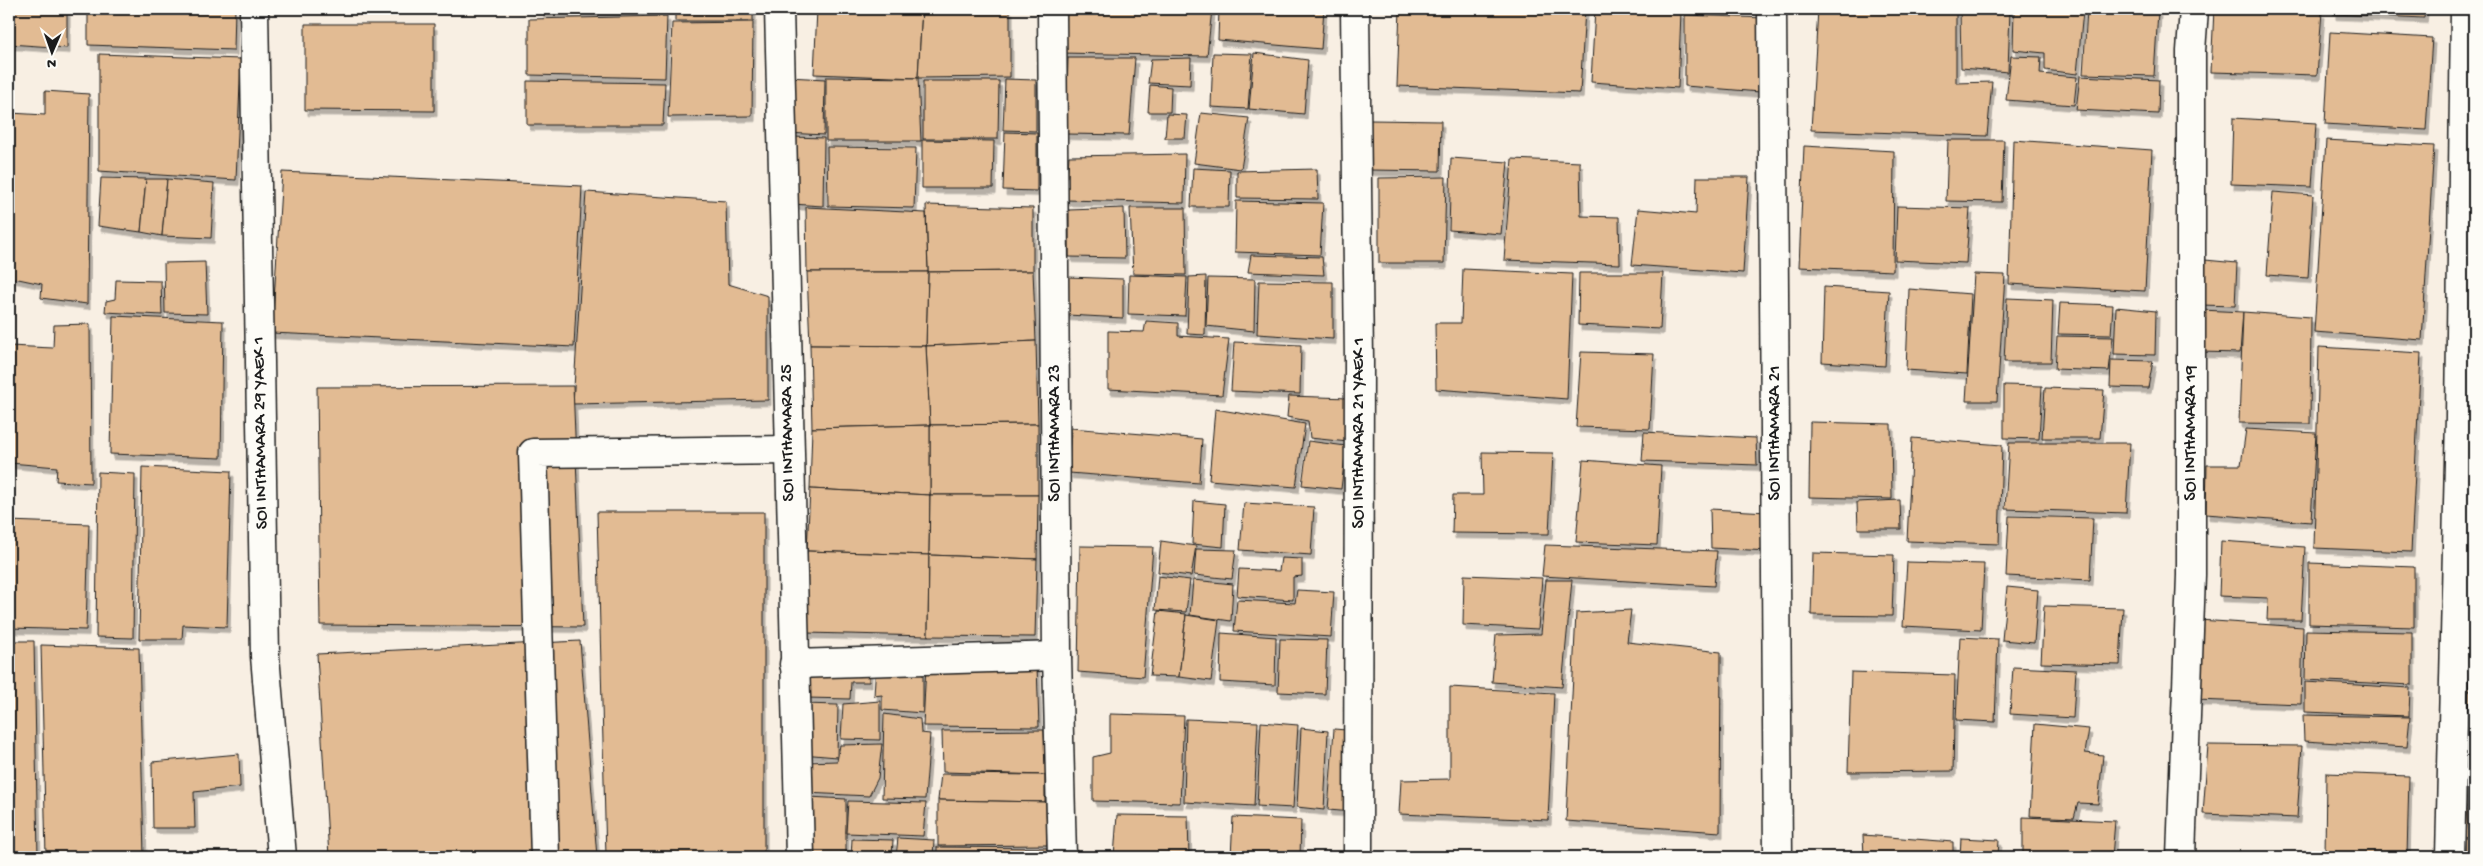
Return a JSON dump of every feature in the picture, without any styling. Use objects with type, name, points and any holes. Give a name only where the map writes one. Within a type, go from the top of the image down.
[{"type":"street","name":"SOI INTHAMARA 29 YAEK 1","points":[[254,9],[265,656],[282,857]]},
{"type":"street","name":"SOI INTHAMARA 25","points":[[778,9],[800,857]]},
{"type":"street","name":"SOI INTHAMARA 23","points":[[1052,9],[1057,656],[1062,857]]},
{"type":"street","name":"SOI INTHAMARA 21 YAEK 1","points":[[1356,9],[1359,360],[1358,857]]},
{"type":"street","name":"SOI INTHAMARA 21","points":[[1772,9],[1778,857]]},
{"type":"street","name":"SOI INTHAMARA 19","points":[[2181,857],[2190,575],[2191,71],[2194,9]]},
{"type":"street","points":[[2450,857],[2463,767],[2469,125],[2465,9]]},
{"type":"street","points":[[545,857],[533,453],[788,450]]},
{"type":"street","points":[[794,664],[1057,656]]},
{"type":"building","points":[[88,9],[235,9],[234,50],[88,45]]},
{"type":"building","points":[[541,9],[663,9],[663,14],[541,13]]},
{"type":"building","points":[[675,9],[753,9],[753,21],[675,21]]},
{"type":"building","points":[[817,9],[922,9],[918,78],[814,74]]},
{"type":"building","points":[[922,9],[1010,9],[1010,77],[918,78]]},
{"type":"building","points":[[1063,9],[1212,9],[1207,56],[1061,53]]},
{"type":"building","points":[[1219,9],[1324,9],[1321,49],[1218,40]]},
{"type":"building","points":[[1400,9],[1585,9],[1580,93],[1397,86]]},
{"type":"building","points":[[1595,9],[1681,12],[1678,88],[1591,82]]},
{"type":"building","points":[[1818,9],[1956,9],[1956,83],[1992,82],[1987,136],[1811,130]]},
{"type":"building","points":[[1960,9],[2010,9],[2008,72],[1961,68]]},
{"type":"building","points":[[2014,9],[2083,11],[2077,74],[2045,70],[2045,53],[2013,50]]},
{"type":"building","points":[[2214,9],[2322,12],[2317,75],[2211,72]]},
{"type":"building","points":[[2333,9],[2425,9],[2424,18],[2333,14]]},
{"type":"building","points":[[2087,10],[2158,11],[2154,76],[2083,74]]},
{"type":"building","points":[[9,11],[67,11],[67,48],[9,44]]},
{"type":"building","points":[[1685,15],[1766,18],[1760,92],[1685,86]]},
{"type":"building","points":[[667,16],[665,78],[529,75],[529,19]]},
{"type":"building","points":[[753,22],[752,116],[668,117],[672,23]]},
{"type":"building","points":[[305,24],[434,24],[434,111],[305,110]]},
{"type":"building","points":[[2330,32],[2432,38],[2426,130],[2325,124]]},
{"type":"building","points":[[1213,53],[1252,54],[1248,109],[1211,107]]},
{"type":"building","points":[[1254,53],[1308,60],[1304,114],[1249,109]]},
{"type":"building","points":[[99,54],[241,59],[236,180],[99,171]]},
{"type":"building","points":[[2011,56],[2041,57],[2040,74],[2077,77],[2074,105],[2006,100]]},
{"type":"building","points":[[1068,58],[1135,58],[1129,135],[1066,134]]},
{"type":"building","points":[[1191,58],[1190,85],[1148,83],[1151,59]]},
{"type":"building","points":[[2080,76],[2159,80],[2158,114],[2076,110]]},
{"type":"building","points":[[788,77],[825,79],[824,135],[787,133]]},
{"type":"building","points":[[826,77],[918,78],[921,141],[826,141]]},
{"type":"building","points":[[1005,79],[1036,80],[1036,131],[1003,130]]},
{"type":"building","points":[[527,81],[665,83],[663,125],[527,125]]},
{"type":"building","points":[[923,81],[999,81],[998,139],[923,139]]},
{"type":"building","points":[[1150,85],[1171,87],[1170,112],[1148,112]]},
{"type":"building","points":[[45,91],[89,94],[87,304],[41,298],[42,284],[9,277],[10,113],[45,115]]},
{"type":"building","points":[[1201,113],[1249,118],[1241,169],[1194,163]]},
{"type":"building","points":[[1167,114],[1187,115],[1185,138],[1165,138]]},
{"type":"building","points":[[2233,118],[2316,123],[2312,187],[2231,184]]},
{"type":"building","points":[[1370,120],[1441,121],[1440,171],[1370,170]]},
{"type":"building","points":[[1005,132],[1037,133],[1037,191],[1003,190]]},
{"type":"building","points":[[792,137],[824,138],[823,206],[792,204]]},
{"type":"building","points":[[922,140],[994,141],[993,188],[922,188]]},
{"type":"building","points":[[1948,140],[2004,140],[2002,202],[1946,201]]},
{"type":"building","points":[[2013,140],[2152,150],[2145,291],[2009,284]]},
{"type":"building","points":[[2326,140],[2434,146],[2422,340],[2314,332]]},
{"type":"building","points":[[1804,146],[1894,151],[1893,271],[1799,267]]},
{"type":"building","points":[[827,147],[916,148],[914,208],[828,206]]},
{"type":"building","points":[[1185,154],[1184,203],[1066,200],[1069,156]]},
{"type":"building","points":[[1451,158],[1508,162],[1501,234],[1449,230]]},
{"type":"building","points":[[1512,159],[1580,162],[1581,216],[1619,217],[1620,264],[1504,260]]},
{"type":"building","points":[[1193,168],[1230,170],[1229,207],[1191,207]]},
{"type":"building","points":[[1317,169],[1318,199],[1237,198],[1237,171]]},
{"type":"building","points":[[282,172],[582,186],[574,347],[272,333]]},
{"type":"building","points":[[1446,177],[1444,263],[1379,263],[1379,178]]},
{"type":"building","points":[[1697,177],[1749,177],[1743,273],[1632,265],[1638,209],[1696,214]]},
{"type":"building","points":[[101,178],[146,179],[141,232],[98,226]]},
{"type":"building","points":[[146,179],[167,179],[162,236],[141,232]]},
{"type":"building","points":[[167,179],[214,183],[211,238],[162,236]]},
{"type":"building","points":[[586,192],[726,201],[728,284],[768,296],[768,400],[573,404]]},
{"type":"building","points":[[2273,192],[2313,195],[2308,278],[2267,275]]},
{"type":"building","points":[[1236,201],[1323,203],[1320,255],[1235,252]]},
{"type":"building","points":[[926,205],[1033,208],[1033,271],[928,272]]},
{"type":"building","points":[[1897,206],[1970,208],[1966,263],[1895,260]]},
{"type":"building","points":[[806,207],[926,213],[928,272],[807,272]]},
{"type":"building","points":[[1124,208],[1125,258],[1069,257],[1069,210]]},
{"type":"building","points":[[1130,208],[1185,208],[1186,275],[1133,274]]},
{"type":"building","points":[[1251,255],[1322,257],[1324,275],[1248,272]]},
{"type":"building","points":[[2205,260],[2237,263],[2235,306],[2201,305]]},
{"type":"building","points":[[205,262],[207,314],[165,313],[164,263]]},
{"type":"building","points":[[1463,269],[1572,274],[1567,399],[1436,389],[1435,323],[1461,323]]},
{"type":"building","points":[[1033,271],[1036,341],[926,346],[928,272]]},
{"type":"building","points":[[807,272],[928,272],[926,346],[810,345]]},
{"type":"building","points":[[1579,273],[1663,273],[1660,329],[1578,325]]},
{"type":"building","points":[[1974,274],[2005,275],[1997,401],[1966,401]]},
{"type":"building","points":[[1129,275],[1187,277],[1185,316],[1128,314]]},
{"type":"building","points":[[1206,276],[1205,335],[1187,334],[1189,277]]},
{"type":"building","points":[[1068,277],[1123,279],[1123,318],[1067,315]]},
{"type":"building","points":[[1208,278],[1255,279],[1254,331],[1206,326]]},
{"type":"building","points":[[116,280],[161,281],[162,315],[105,312],[106,301],[115,299]]},
{"type":"building","points":[[1259,281],[1333,282],[1333,339],[1257,334]]},
{"type":"building","points":[[1824,287],[1889,291],[1885,366],[1822,362]]},
{"type":"building","points":[[1909,289],[1971,294],[1967,374],[1906,370]]},
{"type":"building","points":[[2007,298],[2053,300],[2051,362],[2004,362]]},
{"type":"building","points":[[2060,303],[2113,305],[2111,335],[2058,334]]},
{"type":"building","points":[[2116,307],[2156,311],[2155,355],[2114,354]]},
{"type":"building","points":[[2201,310],[2243,312],[2240,353],[2200,352]]},
{"type":"building","points":[[2243,312],[2311,317],[2310,424],[2239,423]]},
{"type":"building","points":[[113,316],[223,321],[221,458],[110,454]]},
{"type":"building","points":[[1146,321],[1178,323],[1178,336],[1229,339],[1222,395],[1108,389],[1108,331],[1144,332]]},
{"type":"building","points":[[90,324],[91,483],[56,481],[57,467],[10,463],[9,346],[53,348],[54,325]]},
{"type":"building","points":[[2057,336],[2113,337],[2109,371],[2055,369]]},
{"type":"building","points":[[1036,341],[1038,424],[930,425],[926,346]]},
{"type":"building","points":[[1234,342],[1301,345],[1300,394],[1231,391]]},
{"type":"building","points":[[810,345],[926,346],[930,425],[812,428]]},
{"type":"building","points":[[2319,347],[2421,353],[2411,552],[2314,548]]},
{"type":"building","points":[[1581,352],[1654,354],[1650,429],[1576,427]]},
{"type":"building","points":[[2111,360],[2153,361],[2148,388],[2110,387]]},
{"type":"building","points":[[2004,385],[2042,386],[2039,439],[2004,438]]},
{"type":"building","points":[[573,386],[583,627],[320,625],[317,387]]},
{"type":"building","points":[[2045,388],[2104,390],[2100,438],[2042,438]]},
{"type":"building","points":[[1289,396],[1349,398],[1348,442],[1310,438],[1308,421],[1287,417]]},
{"type":"building","points":[[1215,409],[1305,424],[1296,487],[1209,480]]},
{"type":"building","points":[[1810,422],[1891,424],[1892,499],[1809,497]]},
{"type":"building","points":[[1038,424],[1038,495],[930,495],[930,425]]},
{"type":"building","points":[[930,425],[930,495],[810,489],[812,428]]},
{"type":"building","points":[[1071,428],[1202,439],[1199,483],[1069,473]]},
{"type":"building","points":[[2246,429],[2316,433],[2311,522],[2206,514],[2207,465],[2241,465]]},
{"type":"building","points":[[1644,432],[1756,438],[1757,465],[1642,461]]},
{"type":"building","points":[[1912,438],[2002,445],[1999,544],[1907,541]]},
{"type":"building","points":[[1308,441],[1346,446],[1341,489],[1302,485]]},
{"type":"building","points":[[2009,443],[2130,443],[2126,513],[2005,509]]},
{"type":"building","points":[[1482,452],[1553,453],[1549,534],[1452,533],[1453,495],[1483,495]]},
{"type":"building","points":[[2471,458],[2474,458],[2474,487],[2470,487]]},
{"type":"building","points":[[1583,460],[1661,466],[1657,545],[1576,542]]},
{"type":"building","points":[[142,467],[231,471],[227,627],[183,625],[182,639],[139,639]]},
{"type":"building","points":[[98,472],[135,474],[133,638],[96,637]]},
{"type":"building","points":[[2470,487],[2474,487],[2474,514],[2469,514]]},
{"type":"building","points":[[810,489],[930,495],[929,555],[807,551]]},
{"type":"building","points":[[930,495],[1038,495],[1037,559],[929,555]]},
{"type":"building","points":[[1900,500],[1901,529],[1858,529],[1857,502]]},
{"type":"building","points":[[1194,501],[1225,504],[1223,547],[1192,544]]},
{"type":"building","points":[[1244,503],[1314,507],[1311,555],[1240,550]]},
{"type":"building","points":[[1710,509],[1768,512],[1769,551],[1711,548]]},
{"type":"building","points":[[597,512],[764,512],[764,857],[606,857]]},
{"type":"building","points":[[2469,514],[2474,514],[2474,541],[2470,541]]},
{"type":"building","points":[[2009,516],[2093,518],[2090,580],[2006,576]]},
{"type":"building","points":[[9,521],[89,524],[86,630],[9,628]]},
{"type":"building","points":[[1161,541],[1196,546],[1191,576],[1158,572]]},
{"type":"building","points":[[2221,541],[2305,547],[2301,620],[2267,620],[2268,598],[2219,596]]},
{"type":"building","points":[[1545,545],[1717,551],[1714,586],[1542,576]]},
{"type":"building","points":[[1080,546],[1153,547],[1143,677],[1078,672]]},
{"type":"building","points":[[1196,549],[1236,550],[1232,579],[1194,575]]},
{"type":"building","points":[[807,551],[929,555],[928,636],[807,633]]},
{"type":"building","points":[[1813,553],[1894,555],[1892,616],[1811,615]]},
{"type":"building","points":[[929,555],[1037,559],[1035,637],[928,636]]},
{"type":"building","points":[[1281,558],[1302,559],[1302,576],[1293,577],[1293,600],[1237,596],[1239,569],[1279,571]]},
{"type":"building","points":[[1907,562],[1984,564],[1981,630],[1903,626]]},
{"type":"building","points":[[2309,563],[2414,567],[2414,627],[2309,624]]},
{"type":"building","points":[[2470,564],[2474,565],[2474,594],[2468,594]]},
{"type":"building","points":[[1464,575],[1542,578],[1538,629],[1463,625]]},
{"type":"building","points":[[1158,576],[1190,580],[1186,612],[1155,610]]},
{"type":"building","points":[[1193,580],[1233,584],[1231,621],[1190,615]]},
{"type":"building","points":[[1546,580],[1572,580],[1562,687],[1492,682],[1496,635],[1541,634]]},
{"type":"building","points":[[2007,587],[2038,590],[2034,643],[2002,640]]},
{"type":"building","points":[[1297,590],[1334,592],[1331,637],[1234,631],[1237,600],[1295,603]]},
{"type":"building","points":[[2468,594],[2474,594],[2474,626],[2467,626]]},
{"type":"building","points":[[2044,606],[2123,608],[2120,665],[2041,663]]},
{"type":"building","points":[[1631,610],[1627,642],[1721,652],[1720,832],[1566,821],[1576,613]]},
{"type":"building","points":[[1158,611],[1186,614],[1179,677],[1150,676]]},
{"type":"building","points":[[1186,615],[1219,620],[1211,681],[1179,677]]},
{"type":"building","points":[[2199,620],[2303,627],[2301,704],[2196,700]]},
{"type":"building","points":[[2467,626],[2474,626],[2474,658],[2465,658]]},
{"type":"building","points":[[2306,630],[2412,632],[2412,685],[2305,680]]},
{"type":"building","points":[[1221,633],[1276,637],[1275,685],[1220,682]]},
{"type":"building","points":[[1960,637],[1998,639],[1995,722],[1956,720]]},
{"type":"building","points":[[1280,639],[1327,640],[1325,694],[1278,692]]},
{"type":"building","points":[[9,641],[34,641],[38,857],[9,857]]},
{"type":"building","points":[[580,641],[597,857],[329,857],[317,654]]},
{"type":"building","points":[[41,645],[139,648],[144,857],[46,857]]},
{"type":"building","points":[[2465,658],[2474,658],[2474,691],[2466,691]]},
{"type":"building","points":[[923,660],[923,713],[882,710],[882,695],[874,696],[876,662]]},
{"type":"building","points":[[926,665],[1037,665],[1039,727],[923,726]]},
{"type":"building","points":[[2013,667],[2076,670],[2073,718],[2010,714]]},
{"type":"building","points":[[869,669],[869,682],[851,682],[850,699],[806,698],[807,672]]},
{"type":"building","points":[[1851,672],[1955,675],[1953,771],[1848,772]]},
{"type":"building","points":[[2305,682],[2410,688],[2409,716],[2305,712]]},
{"type":"building","points":[[1450,687],[1554,693],[1548,820],[1399,814],[1401,780],[1450,779]]},
{"type":"building","points":[[2466,691],[2474,691],[2474,720],[2464,720]]},
{"type":"building","points":[[880,701],[880,740],[841,739],[843,704]]},
{"type":"building","points":[[804,704],[838,705],[837,757],[802,754]]},
{"type":"building","points":[[884,714],[920,719],[921,733],[930,734],[925,799],[882,798]]},
{"type":"building","points":[[1110,714],[1184,716],[1180,803],[1093,801],[1093,757],[1110,753]]},
{"type":"building","points":[[2303,715],[2410,717],[2407,747],[2304,741]]},
{"type":"building","points":[[1186,719],[1258,722],[1254,806],[1184,802]]},
{"type":"building","points":[[2464,720],[2474,720],[2474,748],[2464,748]]},
{"type":"building","points":[[1261,722],[1298,725],[1293,808],[1257,806]]},
{"type":"building","points":[[2035,724],[2089,729],[2085,753],[2103,755],[2098,804],[2078,803],[2074,818],[2030,816]]},
{"type":"building","points":[[1301,728],[1328,731],[1324,810],[1297,807]]},
{"type":"building","points":[[1334,729],[1370,732],[1365,813],[1328,810]]},
{"type":"building","points":[[1044,730],[1046,775],[943,772],[942,731]]},
{"type":"building","points":[[882,744],[878,778],[869,796],[805,793],[806,762],[837,761],[840,745]]},
{"type":"building","points":[[2208,745],[2302,746],[2297,818],[2203,814]]},
{"type":"building","points":[[239,754],[240,787],[194,792],[195,828],[153,828],[152,762]]},
{"type":"building","points":[[2326,773],[2409,776],[2407,857],[2325,857]]},
{"type":"building","points":[[941,774],[1045,775],[1045,802],[938,800]]},
{"type":"building","points":[[2469,777],[2474,777],[2474,807],[2467,807]]},
{"type":"building","points":[[809,797],[846,799],[846,857],[808,857]]},
{"type":"building","points":[[938,800],[1046,802],[1047,845],[938,846]]},
{"type":"building","points":[[848,801],[926,803],[923,836],[846,833]]},
{"type":"building","points":[[2467,807],[2474,807],[2474,838],[2465,838]]},
{"type":"building","points":[[1117,815],[1188,816],[1189,857],[1114,857]]},
{"type":"building","points":[[1233,817],[1301,820],[1300,857],[1231,857]]},
{"type":"building","points":[[2023,817],[2115,821],[2112,857],[2023,857]]},
{"type":"building","points":[[1863,835],[1953,842],[1953,857],[1864,857]]},
{"type":"building","points":[[898,838],[934,840],[933,857],[896,857]]},
{"type":"building","points":[[1961,838],[1999,840],[1998,857],[1960,857]]},
{"type":"building","points":[[2465,838],[2474,838],[2474,857],[2465,857]]},
{"type":"building","points":[[852,839],[893,840],[892,857],[851,857]]},
{"type":"building","points":[[937,847],[1047,848],[1047,857],[937,857]]}]
